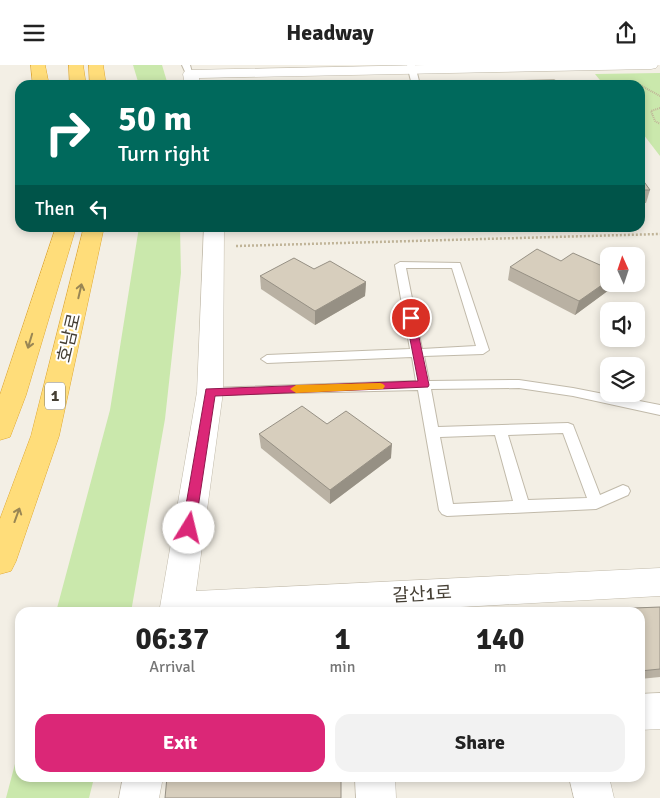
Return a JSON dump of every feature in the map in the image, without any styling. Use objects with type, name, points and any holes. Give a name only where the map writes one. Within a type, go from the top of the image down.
[{"type":"highway","points":[[38,65],[40,80]]},
{"type":"highway","points":[[76,65],[78,80]]},
{"type":"highway","points":[[96,65],[98,80]]},
{"type":"highway","name":"호남로","points":[[0,430],[13,395],[64,232]]},
{"type":"highway","name":"호남로","points":[[0,561],[45,436],[93,232]]},
{"type":"street","points":[[190,75],[411,67],[651,65]]},
{"type":"street","name":"갈산1로","points":[[176,607],[210,392],[213,330],[222,237]]},
{"type":"street","name":"갈산1로","points":[[228,607],[660,582]]},
{"type":"street","points":[[645,712],[660,711]]},
{"type":"street","points":[[139,798],[142,782]]},
{"type":"street","points":[[375,782],[376,798]]},
{"type":"street","points":[[590,782],[594,798]]},
{"type":"lane","points":[[411,67],[415,80]]},
{"type":"lane","points":[[267,359],[417,353],[482,350],[456,265],[400,265],[417,353],[424,385],[447,510],[596,503],[622,491]]},
{"type":"lane","points":[[210,392],[519,384],[573,392],[660,410]]},
{"type":"lane","points":[[432,432],[568,428],[596,503]]},
{"type":"lane","points":[[500,430],[522,506]]},
{"type":"path","points":[[645,88],[660,96]]},
{"type":"path","points":[[660,108],[652,111],[655,121],[660,124]]},
{"type":"path","points":[[222,237],[660,234]]},
{"type":"green space","points":[[133,65],[162,65],[166,80],[138,80]]},
{"type":"green space","points":[[660,73],[660,156],[645,136],[645,80],[600,80],[595,74]]},
{"type":"green space","points":[[138,232],[180,232],[181,273],[165,419],[132,607],[57,607],[110,410]]},
{"type":"green space","points":[[15,764],[15,782],[93,782],[89,798],[6,798]]},
{"type":"building","points":[[645,183],[650,190],[645,190]]},
{"type":"building","points":[[537,249],[561,261],[573,253],[600,265],[600,286],[579,301],[510,267]]},
{"type":"building","points":[[294,258],[314,269],[330,261],[366,282],[315,311],[260,276]]},
{"type":"building","points":[[302,406],[327,424],[346,411],[392,444],[330,490],[259,434]]},
{"type":"building","points":[[660,607],[660,669],[645,670],[645,608]]},
{"type":"building","points":[[167,782],[341,782],[341,798],[165,798]]},
{"type":"slow traffic","points":[[296,389],[380,386]]},
{"type":"route","points":[[189,528],[210,392],[424,385],[411,318]]}]
